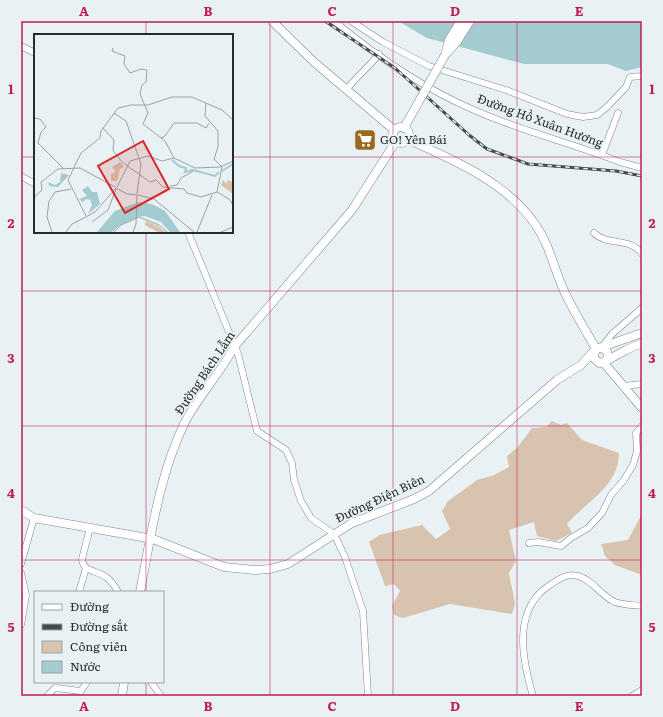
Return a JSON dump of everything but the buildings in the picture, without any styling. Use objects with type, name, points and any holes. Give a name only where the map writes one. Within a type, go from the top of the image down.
[{"type":"main road","points":[[272,21],[314,62],[394,130]]},
{"type":"main road","points":[[445,55],[449,40],[461,21]]},
{"type":"main road","points":[[404,128],[445,55],[456,43],[470,21]]},
{"type":"main road","points":[[394,130],[399,127],[404,128],[408,133],[407,139]]},
{"type":"main road","points":[[394,130],[393,136],[396,141],[403,142],[407,139]]},
{"type":"main road","points":[[407,139],[465,166],[498,187],[520,205],[536,224],[550,253],[565,293],[597,349],[608,353],[603,362]]},
{"type":"main road","name":"Đường Bách Lẫm","points":[[140,591],[150,539],[166,471],[184,424],[197,400],[226,362],[234,347],[352,210],[396,141]]},
{"type":"main road","points":[[642,333],[597,349],[593,359],[603,362],[642,408]]},
{"type":"main road","points":[[603,362],[642,343]]},
{"type":"main road","name":"Đường Điện Biên","points":[[22,513],[34,518],[150,539],[224,567],[255,570],[277,568],[288,564],[352,523],[414,499],[429,490],[557,380],[581,365],[597,349]]},
{"type":"main road","name":"Đường Điện Biên","points":[[581,365],[603,362]]},
{"type":"main road","points":[[122,696],[124,683]]},
{"type":"street","name":"Đường Hồ Xuân Hương","points":[[334,21],[404,72],[474,110],[628,165],[642,168]]},
{"type":"street","points":[[351,21],[383,42],[429,66],[506,90],[575,116],[583,117],[597,115],[626,87],[630,77],[642,76]]},
{"type":"street","points":[[21,46],[34,52]]},
{"type":"street","points":[[347,89],[360,73],[372,65],[379,54]]},
{"type":"street","points":[[602,155],[618,113]]},
{"type":"street","points":[[21,176],[34,183]]},
{"type":"street","points":[[188,233],[234,347],[250,398],[253,422],[257,431],[286,450],[292,463],[294,480],[301,501],[311,518],[334,534],[345,557],[363,611],[368,696]]},
{"type":"street","points":[[594,233],[599,238],[606,240],[617,240],[641,250]]},
{"type":"street","points":[[597,349],[642,308]]},
{"type":"street","points":[[623,386],[642,384]]},
{"type":"street","points":[[529,543],[538,542],[561,546],[595,523],[611,495],[624,480],[633,465],[637,450],[636,434],[642,426]]},
{"type":"street","points":[[21,564],[34,518]]},
{"type":"street","points":[[90,528],[82,561],[86,568],[106,577],[117,591]]},
{"type":"street","points":[[79,591],[86,568]]},
{"type":"street","points":[[21,573],[26,595],[21,625]]},
{"type":"street","points":[[533,696],[524,658],[524,620],[531,603],[546,587],[565,576],[579,576],[590,582],[615,602],[642,606]]},
{"type":"street","points":[[152,683],[162,696]]},
{"type":"street","points":[[47,696],[55,688],[78,691],[86,685]]},
{"type":"street","points":[[82,696],[86,685]]},
{"type":"street","points":[[632,696],[642,690]]},
{"type":"green space","points":[[552,421],[561,425],[567,423],[582,440],[619,453],[618,465],[608,484],[567,524],[572,533],[556,541],[537,536],[534,522],[509,530],[516,561],[509,573],[515,604],[512,614],[450,604],[403,618],[394,615],[392,606],[400,591],[394,584],[385,586],[369,542],[379,535],[422,525],[436,539],[450,529],[442,511],[448,501],[477,480],[494,475],[509,467],[507,456],[517,448],[532,428],[546,427]]},
{"type":"green space","points":[[642,514],[642,575],[615,565],[605,556],[601,544],[628,540]]},
{"type":"water","points":[[398,21],[642,21],[642,67],[626,71],[608,64],[524,64],[427,38]]},
{"type":"railway","points":[[325,21],[395,68],[469,135],[487,149],[528,164],[616,171],[642,176]]},
{"type":"place","name":"GO! Yên Bái","points":[[365,140]]}]
